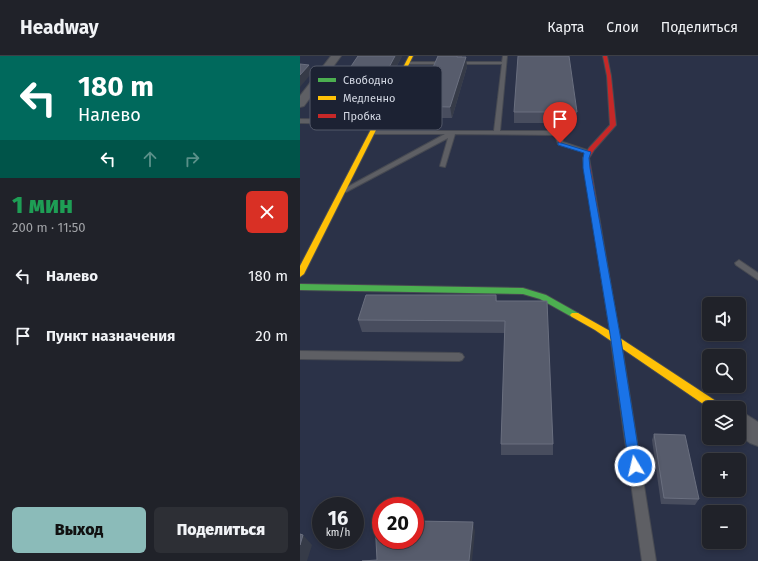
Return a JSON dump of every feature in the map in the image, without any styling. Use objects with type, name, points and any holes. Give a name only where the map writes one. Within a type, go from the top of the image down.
[{"type":"street","points":[[328,66],[336,56]]},
{"type":"street","points":[[605,56],[609,76],[613,125],[588,152],[586,158],[586,168],[616,340]]},
{"type":"street","points":[[300,104],[310,91]]},
{"type":"street","points":[[300,274],[372,132]]},
{"type":"street","points":[[300,287],[523,291],[543,297],[598,328],[708,401]]},
{"type":"street","points":[[746,427],[758,435]]},
{"type":"lane","points":[[497,132],[505,56]]},
{"type":"lane","points":[[409,60],[504,63]]},
{"type":"lane","points":[[300,121],[310,121]]},
{"type":"lane","points":[[372,132],[558,133],[560,143],[588,152]]},
{"type":"lane","points":[[443,166],[452,133]]},
{"type":"lane","points":[[342,192],[452,133]]},
{"type":"lane","points":[[739,263],[758,277]]},
{"type":"lane","points":[[616,340],[649,561]]},
{"type":"lane","points":[[300,355],[459,357]]},
{"type":"shaded area","points":[[300,56],[758,56],[758,561],[300,561]]},
{"type":"building","points":[[358,56],[395,56],[390,66],[351,66]]},
{"type":"building","points":[[438,56],[466,57],[450,107],[442,107],[442,66],[434,66]]},
{"type":"building","points":[[518,56],[569,56],[577,112],[514,112]]},
{"type":"building","points":[[300,64],[309,65],[300,75]]},
{"type":"building","points":[[366,295],[496,295],[496,301],[547,301],[553,444],[501,444],[505,321],[358,320]]},
{"type":"building","points":[[654,434],[685,435],[699,499],[664,498]]},
{"type":"building","points":[[424,521],[473,522],[469,561],[362,561],[377,560],[376,549],[424,549]]},
{"type":"building","points":[[300,534],[303,535],[300,545]]},
{"type":"traffic: fast","points":[[300,287],[523,291],[543,297],[575,315]]},
{"type":"traffic: slow","points":[[406,66],[411,56]]},
{"type":"traffic: slow","points":[[300,274],[373,130]]},
{"type":"traffic: slow","points":[[606,281],[616,340]]},
{"type":"traffic: slow","points":[[575,315],[598,328],[708,401]]},
{"type":"traffic: jam","points":[[605,56],[609,76],[613,125],[591,149],[586,158],[606,281]]},
{"type":"route","points":[[560,143],[588,152],[586,158],[586,168],[616,340],[635,466]]}]
